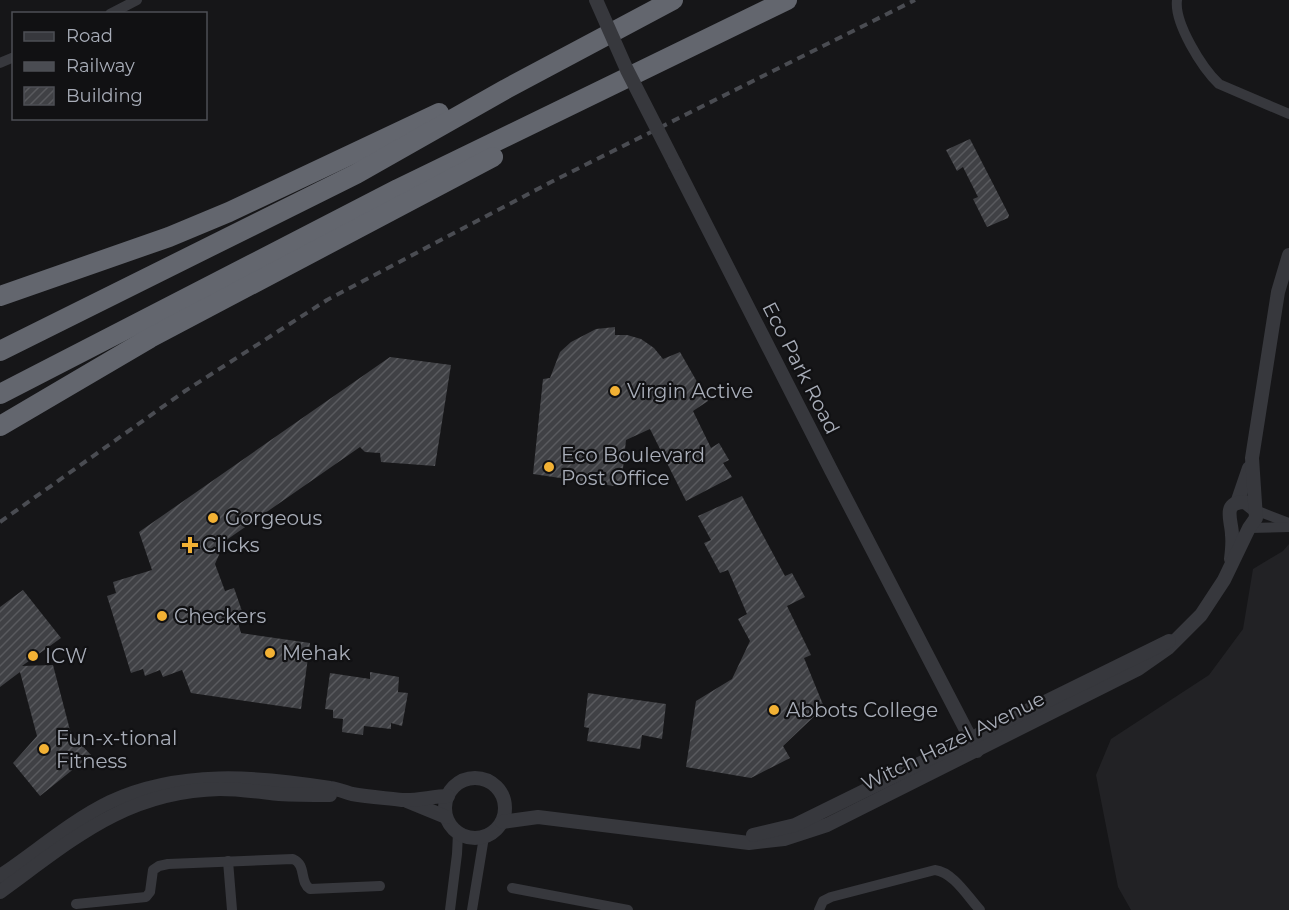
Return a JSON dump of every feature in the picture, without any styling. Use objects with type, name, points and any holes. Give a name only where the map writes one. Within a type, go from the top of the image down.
[{"type":"highway","points":[[0,351],[356,174],[506,89],[673,0]]},
{"type":"highway","points":[[0,394],[398,189],[787,0]]},
{"type":"highway","points":[[0,426],[150,338],[424,195],[684,51]]},
{"type":"highway","points":[[0,295],[169,237],[464,102],[506,89]]},
{"type":"street","points":[[114,12],[137,0]]},
{"type":"street","name":"Eco Park Road","points":[[596,0],[636,90],[974,744]]},
{"type":"street","points":[[1177,0],[1183,28],[1203,66],[1213,79],[1219,84],[1289,114]]},
{"type":"street","points":[[1289,255],[1276,301],[1252,458],[1237,503],[1229,512],[1231,524],[1237,528],[1289,525]]},
{"type":"street","points":[[1249,528],[1254,522],[1255,510],[1252,458]]},
{"type":"street","points":[[1237,503],[1249,504],[1255,510],[1289,525]]},
{"type":"street","name":"Witch Hazel Avenue","points":[[1230,567],[1231,524]]},
{"type":"street","name":"Witch Hazel Avenue","points":[[502,822],[538,817],[730,840],[739,843],[762,843],[814,831],[974,744],[1138,669],[1162,653],[1194,623],[1210,603],[1249,528]]},
{"type":"street","points":[[0,876],[98,809],[124,797],[169,783],[236,778],[334,788],[351,794]]},
{"type":"street","points":[[475,778],[492,783],[500,790],[504,799],[506,807],[502,822],[495,832],[484,837],[475,838],[458,833],[447,817],[448,796],[458,783],[475,778]]},
{"type":"street","points":[[0,892],[115,813],[171,794],[222,789],[315,795],[351,794],[405,800],[448,796]]},
{"type":"street","name":"Witch Hazel Avenue","points":[[504,799],[538,817]]},
{"type":"street","points":[[405,800],[447,817]]},
{"type":"street","points":[[450,910],[458,854],[458,833]]},
{"type":"street","points":[[472,910],[484,837]]},
{"type":"street","points":[[76,904],[146,897],[150,892],[153,870],[159,866],[228,861],[296,860],[301,865],[305,885],[310,889],[380,886]]},
{"type":"street","points":[[228,861],[232,910]]},
{"type":"street","points":[[819,910],[823,902],[831,897],[934,870],[939,870],[948,876],[980,910]]},
{"type":"street","points":[[512,888],[628,910]]},
{"type":"shaded area","points":[[1289,544],[1289,910],[1131,910],[1118,887],[1096,775],[1111,739],[1209,675],[1243,629],[1253,569],[1283,551]]},
{"type":"building","points":[[970,139],[1009,215],[1008,218],[987,227],[973,199],[978,197],[963,167],[957,171],[946,150]]},
{"type":"building","points":[[615,327],[615,335],[627,335],[641,339],[654,348],[663,359],[680,352],[708,401],[693,411],[711,448],[719,443],[729,460],[723,463],[732,477],[686,501],[650,429],[626,440],[621,487],[533,474],[543,379],[550,378],[560,352],[571,342],[596,329]]},
{"type":"building","points":[[390,357],[451,365],[435,466],[381,462],[380,453],[365,452],[360,447],[225,541],[215,564],[225,591],[234,588],[243,614],[236,616],[241,633],[310,643],[301,709],[191,693],[182,670],[163,677],[160,670],[145,676],[143,669],[131,673],[107,596],[116,593],[113,582],[152,570],[139,532]]},
{"type":"building","points":[[742,496],[785,576],[792,573],[805,597],[787,606],[811,655],[804,658],[824,707],[783,746],[790,758],[751,778],[686,767],[696,701],[732,679],[750,641],[738,619],[747,614],[728,570],[720,573],[704,543],[711,540],[698,516]]},
{"type":"building","points":[[23,590],[61,638],[22,666],[53,665],[71,734],[91,755],[40,796],[13,763],[37,736],[20,672],[0,687],[0,607]]},
{"type":"building","points":[[370,672],[399,677],[398,692],[408,693],[402,726],[391,723],[391,729],[364,726],[363,735],[342,732],[343,719],[333,718],[333,710],[325,709],[330,673],[370,679]]},
{"type":"building","points":[[588,693],[666,704],[662,739],[642,735],[640,749],[587,741],[589,728],[584,727]]},
{"type":"railway","points":[[0,522],[185,391],[327,300],[551,182],[915,0]]},
{"type":"place","name":"Virgin Active","points":[[615,391]]},
{"type":"place","name":"Eco Boulevard Post Office","points":[[549,467]]},
{"type":"place","name":"Gorgeous","points":[[213,518]]},
{"type":"place","name":"Clicks","points":[[190,545]]},
{"type":"place","name":"Checkers","points":[[162,616]]},
{"type":"place","name":"Mehak","points":[[270,653]]},
{"type":"place","name":"ICW","points":[[33,656]]},
{"type":"place","name":"Abbots College","points":[[774,710]]},
{"type":"place","name":"Fun-x-tional Fitness","points":[[44,749]]}]
